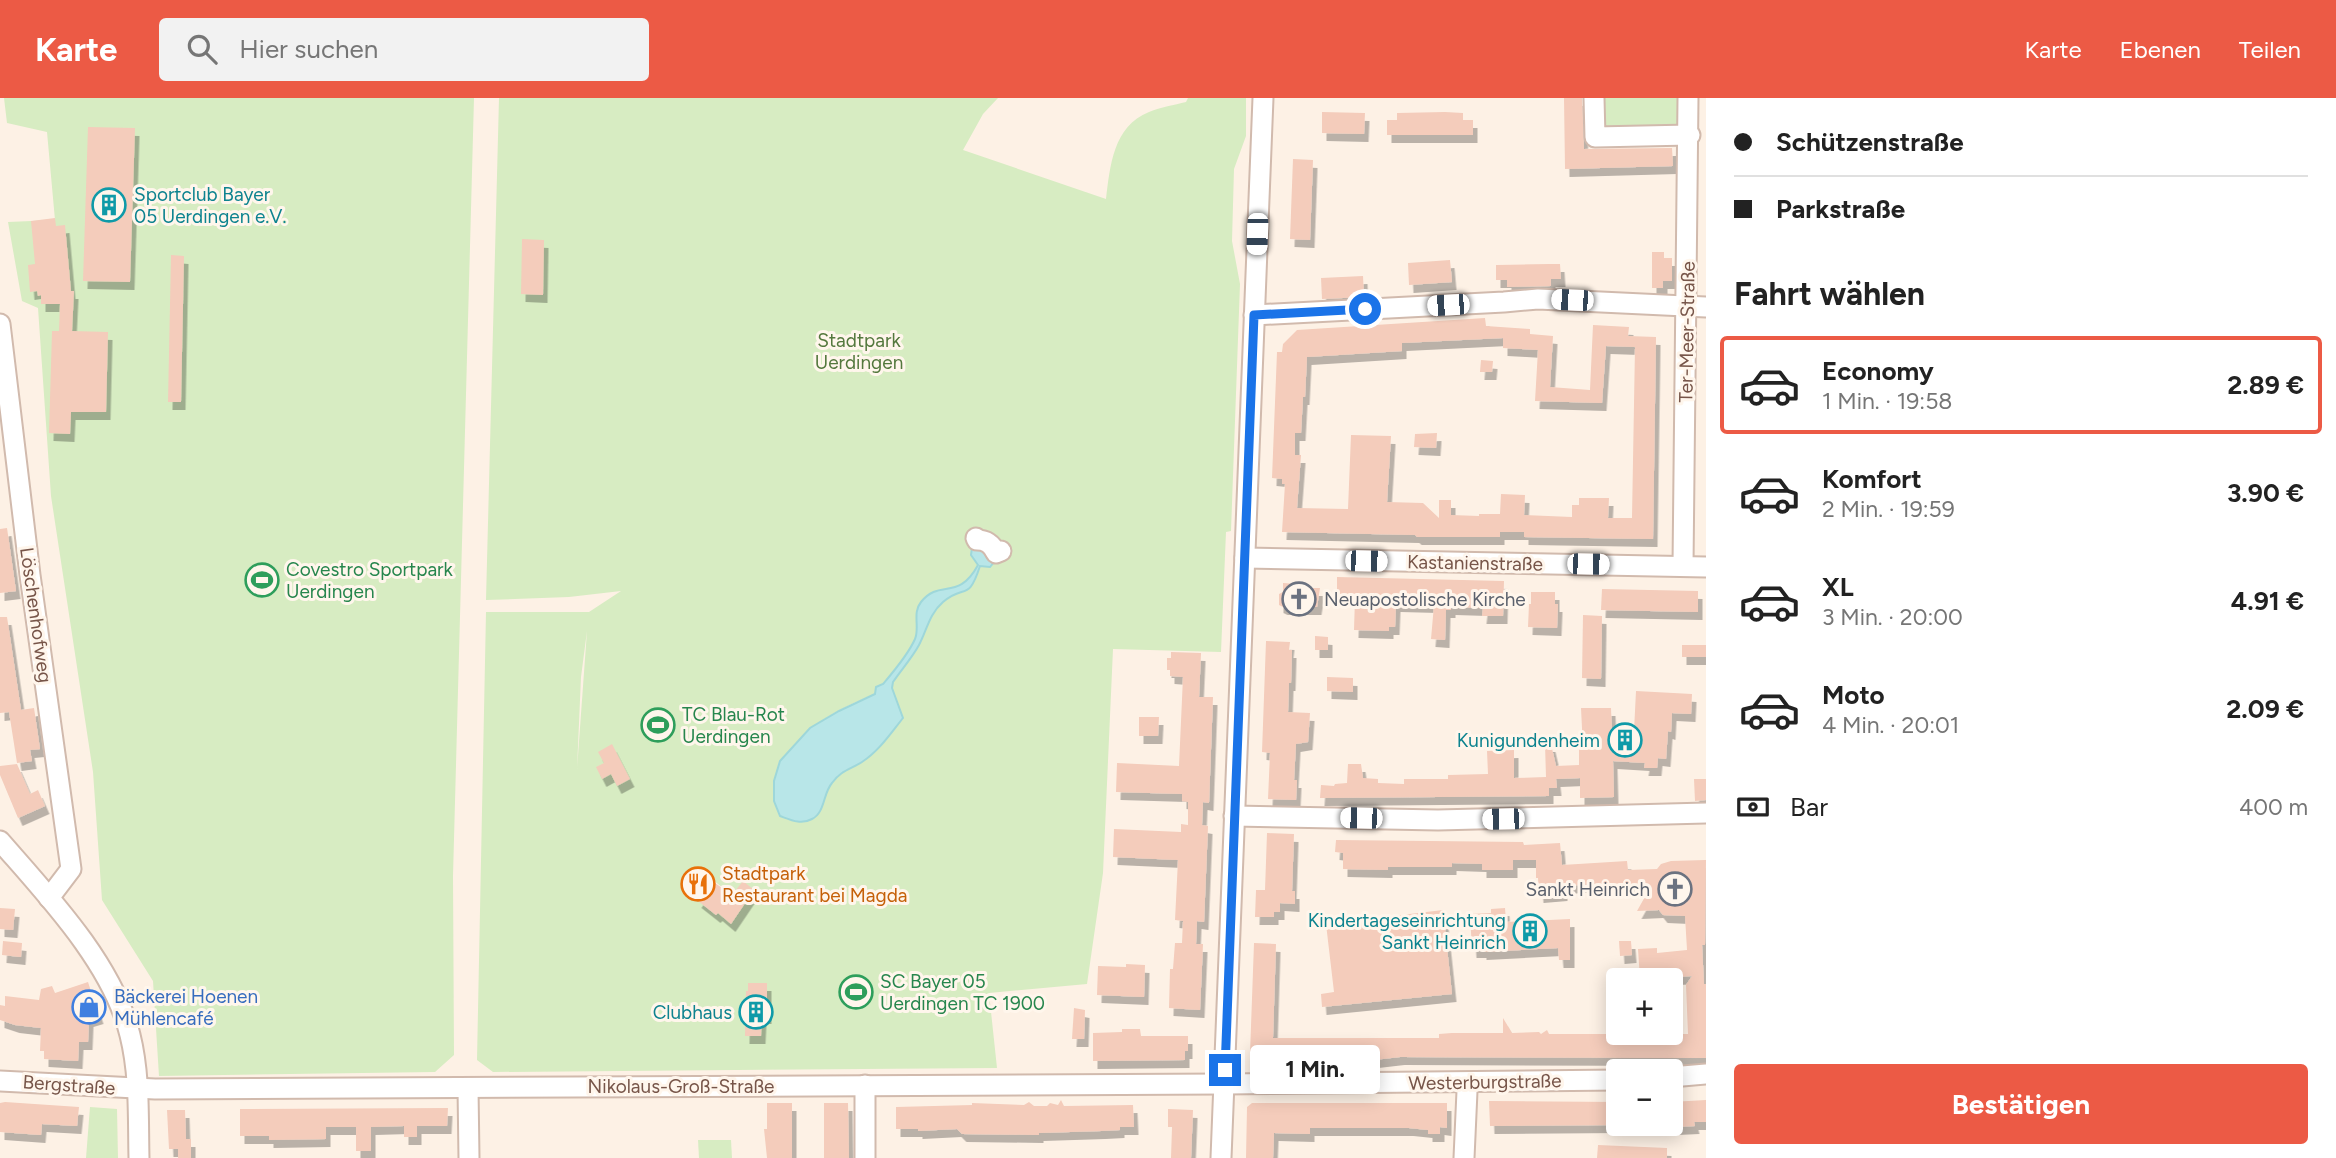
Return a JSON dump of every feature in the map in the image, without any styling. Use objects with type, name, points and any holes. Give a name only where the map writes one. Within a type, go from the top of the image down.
[{"type":"street","points":[[1222,1158],[1263,98]]},
{"type":"street","points":[[1594,98],[1595,137],[1689,135]]},
{"type":"street","name":"Ter-Meer-Straße","points":[[1683,566],[1697,307],[1688,98]]},
{"type":"street","points":[[1254,315],[1538,299],[1697,307]]},
{"type":"street","name":"Löschenhofweg","points":[[0,324],[30,575],[71,869],[49,898]]},
{"type":"street","points":[[976,538],[989,543],[996,553],[1001,551]]},
{"type":"street","name":"Kastanienstraße","points":[[1245,558],[1706,566]]},
{"type":"street","points":[[1234,817],[1438,820],[1706,813]]},
{"type":"street","points":[[0,841],[80,936],[118,1000],[130,1035],[138,1089],[139,1158]]},
{"type":"street","points":[[1683,1076],[1706,1074]]},
{"type":"street","name":"Westerburgstraße","points":[[1225,1084],[1606,1080]]},
{"type":"street","name":"Bergstraße","points":[[0,1081],[138,1089]]},
{"type":"street","name":"Nikolaus-Groß-Straße","points":[[138,1089],[1225,1084]]},
{"type":"street","points":[[864,1085],[865,1158]]},
{"type":"street","points":[[468,1088],[469,1158]]},
{"type":"street","points":[[1464,1158],[1467,1091]]},
{"type":"green space","name":"Covestro Sportpark Uerdingen","points":[[4,98],[474,98],[453,876],[454,1055],[435,1072],[159,1076],[153,981],[102,900],[93,772],[51,496],[38,308],[22,301],[8,222],[55,220],[47,132],[7,123]]},
{"type":"green space","name":"Stadtpark Uerdingen","points":[[499,98],[998,98],[983,114],[963,150],[1106,199],[1116,149],[1121,137],[1137,118],[1154,110],[1186,102],[1188,98],[1246,98],[1246,136],[1234,169],[1232,241],[1240,284],[1231,531],[1226,532],[1221,652],[1113,649],[1103,873],[1087,984],[989,993],[997,1068],[493,1072],[477,1060],[486,612],[589,612],[621,591],[569,597],[486,600]],"holes":[[[972,547],[986,551],[987,558],[994,562],[990,567],[980,566],[969,588],[951,595],[937,607],[910,657],[894,679],[893,692],[903,719],[866,759],[838,776],[829,786],[817,814],[804,822],[800,741],[825,719],[875,694],[876,687],[883,684],[912,645],[916,634],[918,606],[921,602],[935,591],[957,587],[971,576],[978,565],[971,552]],[[587,631],[577,768],[581,677]],[[713,880],[732,895],[716,915],[697,900]]]},
{"type":"green space","points":[[1601,98],[1682,98],[1682,129],[1602,131]]},
{"type":"green space","points":[[90,1107],[117,1109],[118,1158],[86,1158]]},
{"type":"green space","points":[[698,1140],[731,1140],[732,1158],[699,1158]]},
{"type":"water","points":[[972,548],[986,551],[987,558],[994,562],[990,567],[980,566],[969,589],[950,597],[938,607],[916,650],[893,682],[892,688],[903,718],[874,753],[835,779],[816,816],[800,822],[780,816],[774,801],[774,781],[780,761],[810,728],[875,694],[876,687],[883,684],[912,645],[916,634],[918,606],[921,602],[935,591],[956,587],[971,576],[978,565],[971,555]]},
{"type":"building","points":[[1564,98],[1582,98],[1584,149],[1672,148],[1673,166],[1565,169]]},
{"type":"building","points":[[1322,112],[1365,113],[1364,134],[1322,133]]},
{"type":"building","points":[[1397,113],[1463,113],[1463,120],[1473,120],[1473,135],[1387,135],[1387,120],[1397,120]]},
{"type":"building","name":"Sportclub Bayer 05 Uerdingen e.V.","points":[[88,127],[135,128],[130,282],[83,281]]},
{"type":"building","points":[[1293,159],[1313,160],[1310,240],[1290,239]]},
{"type":"building","points":[[55,218],[56,226],[65,225],[71,291],[74,291],[72,331],[108,332],[106,412],[71,412],[70,434],[49,433],[52,331],[59,331],[60,304],[41,304],[41,295],[38,296],[37,291],[30,292],[28,265],[35,264],[31,221]]},
{"type":"building","points":[[522,239],[544,240],[543,295],[521,294]]},
{"type":"building","points":[[1652,252],[1664,252],[1664,258],[1672,258],[1672,281],[1663,281],[1663,288],[1652,288]]},
{"type":"building","points":[[171,255],[184,256],[181,402],[168,402]]},
{"type":"building","points":[[1450,260],[1452,282],[1409,285],[1408,263]]},
{"type":"building","points":[[1560,264],[1561,279],[1551,279],[1551,286],[1507,287],[1507,280],[1496,280],[1496,265]]},
{"type":"building","points":[[1363,276],[1364,297],[1322,299],[1321,278]]},
{"type":"building","points":[[1485,318],[1486,326],[1530,329],[1530,334],[1553,336],[1550,387],[1590,390],[1593,325],[1629,327],[1628,336],[1656,337],[1653,539],[1524,537],[1524,532],[1500,532],[1500,537],[1417,537],[1282,532],[1285,484],[1282,484],[1282,479],[1272,478],[1277,352],[1282,352],[1283,344],[1297,330]],"holes":[[[1503,338],[1503,348],[1538,350],[1535,401],[1602,403],[1606,346],[1635,347],[1632,518],[1608,518],[1609,498],[1579,498],[1579,505],[1572,505],[1572,517],[1524,515],[1525,495],[1501,494],[1500,514],[1479,516],[1451,515],[1451,500],[1439,500],[1439,518],[1423,503],[1387,502],[1391,436],[1351,435],[1348,509],[1297,508],[1301,455],[1295,455],[1295,433],[1301,433],[1307,357],[1402,351],[1402,343]]]},
{"type":"building","points":[[1481,360],[1493,361],[1492,372],[1480,372]]},
{"type":"building","points":[[1437,433],[1436,448],[1414,447],[1415,434]]},
{"type":"building","points":[[7,528],[16,591],[0,593],[0,529]]},
{"type":"building","points":[[1337,577],[1504,581],[1503,616],[1482,616],[1483,608],[1451,607],[1451,610],[1446,610],[1445,640],[1431,639],[1434,605],[1396,604],[1395,627],[1389,627],[1389,631],[1354,630],[1355,598],[1337,598]]},
{"type":"building","name":"Neuapostolische Kirche","points":[[1283,583],[1298,584],[1298,588],[1320,588],[1317,607],[1279,605]]},
{"type":"building","points":[[1602,589],[1698,591],[1698,612],[1601,610]]},
{"type":"building","points":[[1531,592],[1555,592],[1555,604],[1558,604],[1557,628],[1528,627]]},
{"type":"building","points":[[1583,615],[1602,616],[1601,679],[1582,678]]},
{"type":"building","points":[[0,617],[7,617],[21,710],[34,708],[40,749],[30,750],[32,761],[17,763],[9,712],[0,713]]},
{"type":"building","points":[[1315,636],[1328,637],[1328,650],[1315,650]]},
{"type":"building","points":[[1266,641],[1290,642],[1289,650],[1292,650],[1288,712],[1310,713],[1308,742],[1296,744],[1296,800],[1268,799],[1270,753],[1262,752]]},
{"type":"building","points":[[1682,645],[1706,645],[1706,657],[1682,657]]},
{"type":"building","points":[[1171,652],[1201,653],[1199,697],[1213,697],[1209,803],[1203,802],[1202,825],[1208,826],[1204,922],[1197,921],[1196,944],[1203,944],[1200,1010],[1169,1008],[1170,969],[1173,969],[1175,943],[1182,943],[1183,921],[1175,920],[1178,860],[1113,857],[1114,829],[1181,832],[1181,824],[1188,825],[1188,802],[1182,801],[1182,794],[1116,792],[1117,763],[1179,766],[1183,677],[1170,676],[1170,670],[1167,670],[1167,658],[1171,658]]},
{"type":"building","points":[[1327,677],[1353,678],[1353,692],[1327,691]]},
{"type":"building","points":[[1636,691],[1692,694],[1691,714],[1672,713],[1666,759],[1658,758],[1657,768],[1644,768],[1645,763],[1613,761],[1614,797],[1580,798],[1580,778],[1556,779],[1557,788],[1549,788],[1549,796],[1320,798],[1321,785],[1347,783],[1348,764],[1361,764],[1363,778],[1378,779],[1378,783],[1404,784],[1404,779],[1448,779],[1448,775],[1488,774],[1487,751],[1514,750],[1514,778],[1546,777],[1545,744],[1551,744],[1556,766],[1579,765],[1579,749],[1583,749],[1581,708],[1611,708],[1612,732],[1634,731]]},
{"type":"building","points":[[1139,717],[1159,717],[1158,736],[1139,736]]},
{"type":"building","points":[[612,744],[630,779],[617,786],[611,774],[602,779],[596,767],[604,763],[598,752]]},
{"type":"building","points":[[17,764],[30,794],[38,790],[45,806],[18,818],[0,775],[0,766]]},
{"type":"building","points":[[1694,779],[1706,779],[1706,800],[1695,801]]},
{"type":"building","points":[[1267,833],[1294,834],[1292,891],[1295,891],[1295,904],[1280,903],[1280,912],[1274,912],[1274,917],[1255,917],[1256,890],[1265,890]]},
{"type":"building","points":[[1336,840],[1523,842],[1524,845],[1560,843],[1562,865],[1627,861],[1628,870],[1657,869],[1661,864],[1671,861],[1706,860],[1705,945],[1702,945],[1706,984],[1706,1058],[1400,1057],[1374,1060],[1253,1057],[1250,1054],[1254,943],[1276,944],[1273,1038],[1439,1038],[1439,1034],[1503,1033],[1503,1018],[1512,1033],[1541,1034],[1547,1030],[1549,1034],[1606,1034],[1606,1045],[1683,1045],[1683,1034],[1688,1034],[1686,985],[1692,976],[1683,977],[1683,968],[1639,968],[1638,949],[1657,948],[1657,953],[1687,950],[1685,916],[1663,915],[1659,910],[1637,911],[1651,886],[1596,889],[1596,884],[1563,886],[1563,893],[1539,895],[1536,860],[1513,860],[1513,870],[1482,870],[1482,864],[1452,863],[1452,867],[1343,869],[1343,853],[1335,852]]},
{"type":"building","points":[[698,871],[732,895],[743,881],[754,890],[731,924],[697,900],[699,897],[685,886]]},
{"type":"building","points":[[0,908],[15,909],[13,930],[0,929]]},
{"type":"building","name":"Kindertageseinrichtung Sankt Heinrich","points":[[1505,908],[1506,922],[1570,919],[1570,960],[1559,960],[1558,948],[1482,952],[1472,950],[1470,914],[1491,913],[1491,909]]},
{"type":"building","points":[[1443,910],[1452,994],[1322,1007],[1321,994],[1334,992],[1326,924]]},
{"type":"building","points":[[3,941],[22,943],[21,957],[2,955]]},
{"type":"building","points":[[1619,941],[1631,941],[1632,955],[1620,956]]},
{"type":"building","points":[[1126,964],[1145,965],[1144,997],[1097,995],[1098,966],[1126,967]]},
{"type":"building","points":[[88,982],[99,1016],[89,1019],[88,1042],[79,1042],[78,1061],[44,1059],[44,1051],[40,1051],[41,1028],[0,1020],[0,1005],[5,1006],[5,996],[39,1000],[41,989],[52,986],[55,993]]},
{"type":"building","name":"Clubhaus","points":[[748,983],[767,983],[767,1016],[762,1016],[761,1036],[745,1036]]},
{"type":"building","points":[[1074,1008],[1085,1010],[1084,1039],[1072,1039]]},
{"type":"building","points":[[1122,1029],[1140,1029],[1141,1036],[1188,1036],[1185,1060],[1093,1061],[1093,1033],[1122,1032]]},
{"type":"building","points":[[1061,1100],[1064,1106],[1133,1105],[1134,1127],[1039,1135],[962,1134],[957,1129],[896,1129],[896,1107],[972,1103],[1024,1105],[1029,1102],[1034,1106],[1047,1106],[1050,1103],[1058,1105]]},
{"type":"building","points":[[1706,1100],[1706,1122],[1694,1122],[1695,1126],[1683,1127],[1683,1101]]},
{"type":"building","points":[[1489,1101],[1606,1102],[1606,1125],[1490,1126]]},
{"type":"building","points":[[0,1103],[79,1107],[77,1126],[42,1124],[41,1135],[0,1132]]},
{"type":"building","points":[[767,1103],[792,1103],[792,1158],[767,1158],[764,1129],[767,1129]]},
{"type":"building","points":[[824,1103],[848,1103],[849,1158],[824,1158]]},
{"type":"building","points":[[1252,1103],[1447,1103],[1447,1128],[1440,1127],[1440,1134],[1428,1134],[1428,1130],[1409,1128],[1310,1128],[1310,1134],[1274,1133],[1273,1158],[1246,1158],[1247,1107]]},
{"type":"building","points":[[448,1108],[447,1126],[417,1126],[417,1137],[404,1137],[404,1126],[371,1127],[371,1151],[356,1151],[356,1127],[326,1127],[326,1139],[269,1140],[269,1136],[240,1136],[240,1109]]},
{"type":"building","points":[[1168,1109],[1193,1110],[1191,1158],[1171,1158],[1172,1127],[1168,1127]]},
{"type":"building","points":[[167,1110],[185,1110],[186,1139],[191,1139],[191,1158],[178,1158],[178,1149],[169,1149]]},
{"type":"building","points":[[1598,1145],[1667,1148],[1667,1158],[1597,1158]]},
{"type":"place","name":"Sportclub Bayer 05 Uerdingen e.V.","points":[[109,205]]},
{"type":"place","name":"Covestro Sportpark Uerdingen","points":[[262,580]]},
{"type":"place","name":"Neuapostolische Kirche","points":[[1299,599]]},
{"type":"place","name":"TC Blau-Rot Uerdingen","points":[[658,725]]},
{"type":"place","name":"Kunigundenheim","points":[[1625,740]]},
{"type":"place","name":"Stadtpark Restaurant bei Magda","points":[[698,884]]},
{"type":"place","name":"Sankt Heinrich","points":[[1675,889]]},
{"type":"place","name":"Kindertageseinrichtung Sankt Heinrich","points":[[1530,931]]},
{"type":"place","name":"SC Bayer 05 Uerdingen TC 1900","points":[[856,992]]},
{"type":"place","name":"Bäckerei Hoenen Mühlencafé","points":[[89,1007]]},
{"type":"place","name":"Clubhaus","points":[[756,1012]]},
{"type":"route","points":[[1225,1070],[1254,315],[1365,309]]}]
